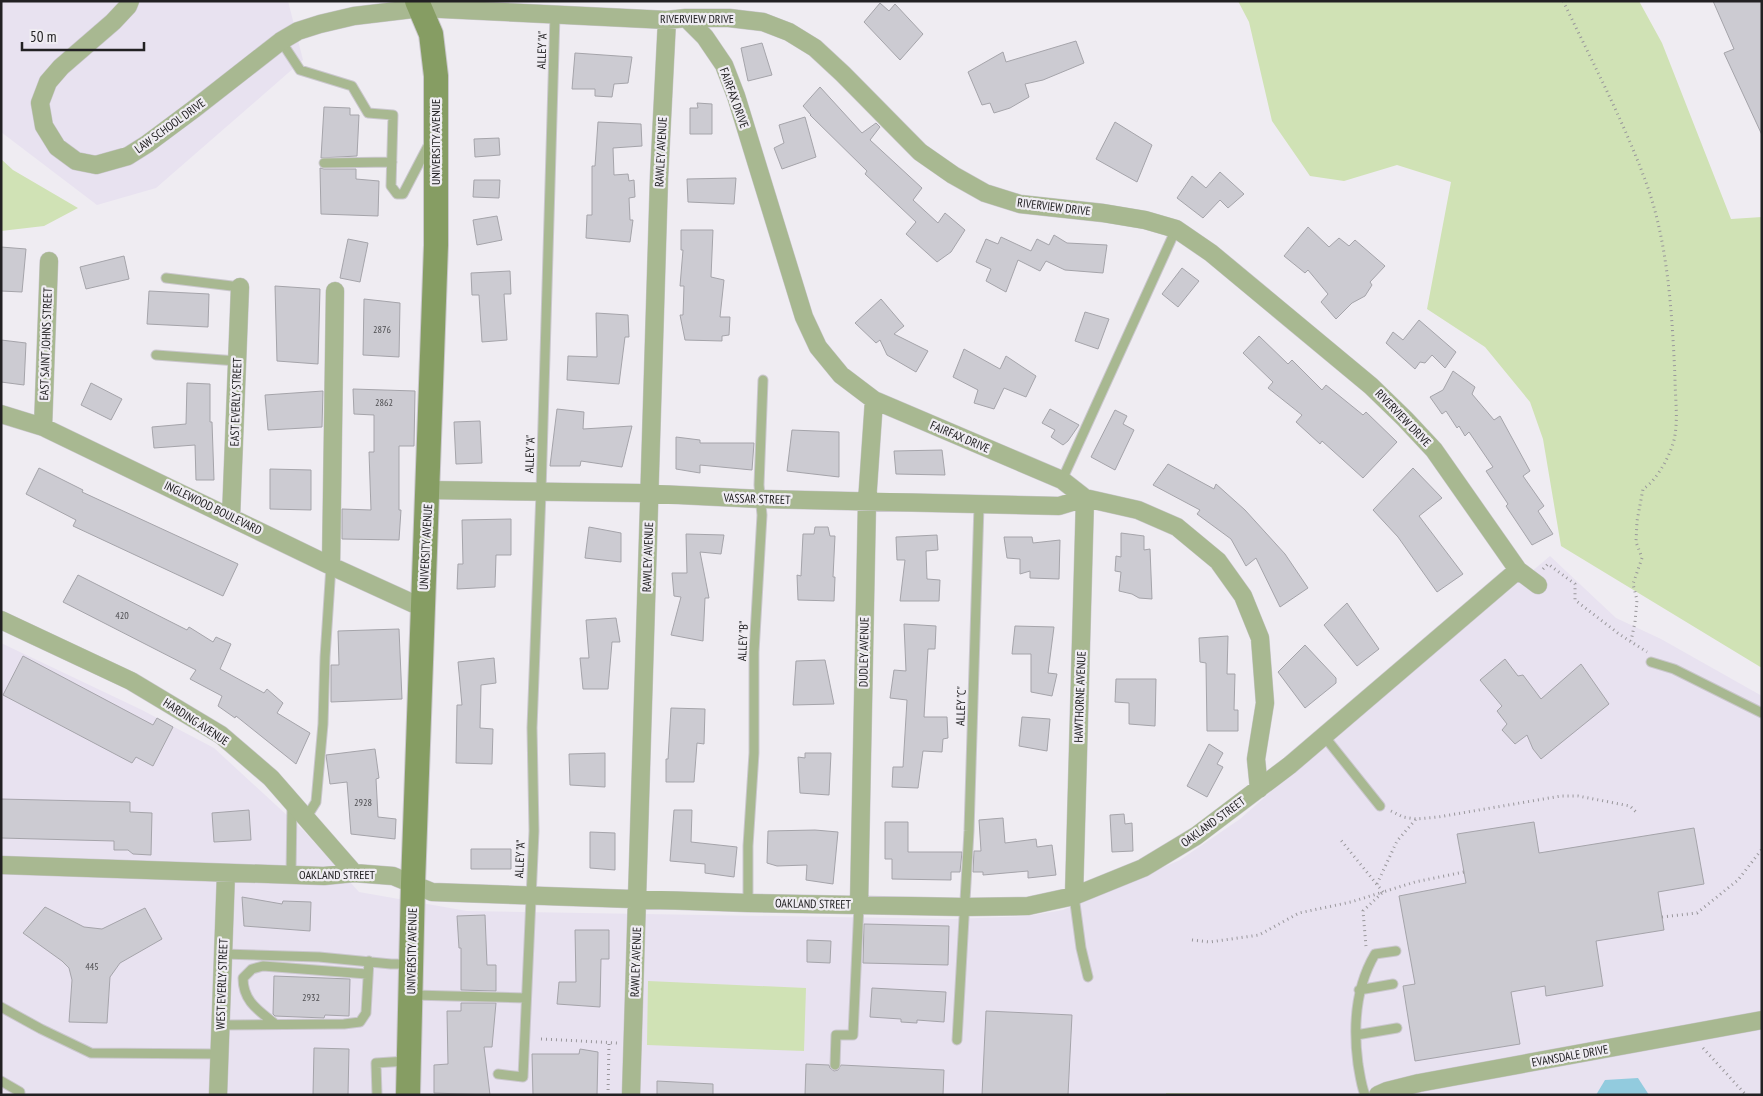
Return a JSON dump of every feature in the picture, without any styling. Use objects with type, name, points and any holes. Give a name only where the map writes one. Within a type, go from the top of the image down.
[{"type":"street","name":"LAW SCHOOL DRIVE","points":[[130,1],[128,6],[112,22],[61,67],[48,82],[40,103],[44,126],[57,147],[76,161],[96,165],[128,156],[186,115],[281,41],[298,31],[354,16],[419,5]]},
{"type":"street","name":"RIVERVIEW DRIVE","points":[[419,5],[667,20],[729,18],[763,22],[789,32],[815,48],[920,152],[953,175],[985,193],[1020,204],[1103,213],[1145,220],[1176,229],[1211,253],[1371,386],[1406,419],[1434,450],[1518,570],[1535,583]]},
{"type":"street","name":"UNIVERSITY AVENUE","points":[[408,1095],[413,884],[436,245],[436,76],[431,34],[419,5]]},
{"type":"street","name":"FAIRFAX DRIVE","points":[[686,18],[705,37],[727,73],[736,96],[801,309],[818,347],[840,376],[874,400],[1062,480],[1085,498],[1138,510],[1177,527],[1218,561],[1243,596],[1260,638],[1265,703],[1256,759],[1259,789]]},
{"type":"street","name":"RAWLEY AVENUE","points":[[631,1095],[659,178],[667,20]]},
{"type":"street","name":"EAST SAINT JOHNS STREET","points":[[43,427],[49,261]]},
{"type":"street","name":"EAST EVERLY STREET","points":[[231,517],[240,287]]},
{"type":"street","points":[[331,566],[335,291]]},
{"type":"street","name":"DUDLEY AVENUE","points":[[859,904],[867,502],[874,400]]},
{"type":"street","name":"INGLEWOOD BOULEVARD","points":[[1,414],[43,427],[331,566],[423,608]]},
{"type":"street","name":"VASSAR STREET","points":[[428,490],[650,494],[760,499],[1059,506],[1085,498]]},
{"type":"street","name":"HAWTHORNE AVENUE","points":[[1074,896],[1085,498]]},
{"type":"street","name":"OAKLAND STREET","points":[[1,865],[324,876],[354,873],[393,876],[432,892],[748,903],[964,907],[1028,906],[1074,896],[1143,868],[1169,853],[1259,789],[1518,570]]},
{"type":"street","name":"HARDING AVENUE","points":[[1,620],[131,681],[221,735],[271,778],[354,873]]},
{"type":"street","name":"WEST EVERLY STREET","points":[[218,1095],[226,873]]},
{"type":"street","name":"EVANSDALE DRIVE","points":[[1378,1095],[1386,1091],[1419,1083],[1762,1020]]},
{"type":"lane","name":"ALLEY \"A\"","points":[[498,1074],[523,1077],[534,831],[532,728],[556,14]]},
{"type":"lane","points":[[281,41],[300,70],[352,86],[368,113],[393,115],[392,186],[397,194],[403,194],[436,131]]},
{"type":"lane","points":[[324,163],[392,162]]},
{"type":"lane","points":[[1062,480],[1176,229]]},
{"type":"lane","points":[[166,278],[240,287]]},
{"type":"lane","points":[[156,355],[237,361]]},
{"type":"lane","name":"ALLEY \"B\"","points":[[748,903],[748,846],[754,753],[754,652],[762,515],[759,485],[763,380]]},
{"type":"lane","name":"ALLEY \"C\"","points":[[957,1040],[970,822],[979,505]]},
{"type":"lane","points":[[306,818],[316,802],[317,794],[323,724],[331,566]]},
{"type":"lane","points":[[1651,662],[1674,669],[1762,713]]},
{"type":"lane","points":[[1324,736],[1380,806]]},
{"type":"lane","points":[[291,875],[292,802]]},
{"type":"lane","points":[[1074,896],[1081,948],[1088,977]]},
{"type":"lane","points":[[835,1065],[836,1035],[853,1035],[859,904]]},
{"type":"lane","points":[[1366,1095],[1361,1080],[1356,1035],[1355,1019],[1359,990],[1367,968],[1375,954],[1396,951]]},
{"type":"lane","points":[[223,954],[319,957],[391,964],[411,964]]},
{"type":"lane","points":[[221,1024],[344,1024],[360,1022],[366,1013],[369,961]]},
{"type":"lane","points":[[274,1023],[251,1004],[243,989],[243,978],[252,969],[263,966],[367,974]]},
{"type":"lane","points":[[1359,990],[1393,984]]},
{"type":"lane","points":[[411,995],[526,998]]},
{"type":"lane","points":[[1,1007],[91,1053],[220,1054]]},
{"type":"lane","points":[[1356,1035],[1397,1028]]},
{"type":"lane","points":[[377,1095],[376,1063],[409,1060]]},
{"type":"lane","points":[[1,1081],[20,1092],[20,1095]]},
{"type":"path","points":[[1563,1],[1608,94],[1644,178],[1661,234],[1673,332],[1675,436],[1665,461],[1651,484],[1643,489],[1637,521],[1636,542],[1642,558],[1633,584],[1637,600],[1631,641]]},
{"type":"path","points":[[1535,583],[1548,564],[1575,584],[1575,600],[1631,641],[1674,669]]},
{"type":"path","points":[[1380,806],[1403,817],[1438,817],[1561,796],[1578,796],[1630,806],[1636,812]]},
{"type":"path","points":[[1377,884],[1397,841],[1416,818]]},
{"type":"path","points":[[1340,839],[1383,892]]},
{"type":"path","points":[[1662,917],[1697,913],[1738,880],[1762,849]]},
{"type":"path","points":[[1192,940],[1210,942],[1259,935],[1299,912],[1351,902],[1415,882],[1464,872]]},
{"type":"path","points":[[1366,947],[1363,911],[1383,892]]},
{"type":"path","points":[[541,1039],[609,1043],[624,1042]]},
{"type":"path","points":[[608,1095],[609,1043]]},
{"type":"path","points":[[1704,1048],[1746,1095]]},
{"type":"shaded area","points":[[1,1],[288,1],[303,60],[156,188],[97,205],[1,132]]},
{"type":"shaded area","points":[[1550,556],[1616,618],[1661,639],[1762,696],[1762,1095],[1,1095],[1,643],[142,710],[214,748],[303,830],[359,892],[467,911],[952,919],[1028,916],[1063,910],[1180,860],[1240,819]]},
{"type":"green space","points":[[1238,1],[1639,1],[1662,43],[1731,219],[1762,217],[1762,668],[1561,546],[1543,439],[1530,402],[1485,347],[1427,309],[1451,182],[1397,165],[1344,181],[1310,176],[1272,121],[1249,22]]},
{"type":"green space","points":[[1,159],[13,170],[78,208],[44,226],[1,231]]},
{"type":"green space","points":[[648,981],[806,988],[804,1051],[647,1045]]},
{"type":"green space","points":[[1166,1093],[1256,1094],[1166,1095]]},
{"type":"water","points":[[1638,1078],[1649,1095],[1596,1095],[1605,1080]]},
{"type":"building","points":[[1713,1],[1762,1],[1762,135],[1724,53],[1734,49]]},
{"type":"building","points":[[880,3],[889,11],[895,4],[923,34],[900,60],[864,22]]},
{"type":"building","points":[[1076,41],[1084,63],[1043,80],[1025,84],[1029,97],[1010,108],[994,113],[990,103],[982,105],[968,72],[1003,52],[1006,62]]},
{"type":"building","points":[[762,43],[772,75],[748,81],[741,48]]},
{"type":"building","points":[[575,53],[632,57],[628,83],[614,84],[612,97],[595,96],[595,89],[572,89]]},
{"type":"building","points":[[820,87],[862,133],[876,123],[880,127],[870,140],[922,188],[913,200],[938,223],[945,213],[965,230],[951,252],[937,262],[906,234],[916,222],[865,174],[867,171],[810,115],[803,106]]},
{"type":"building","points":[[697,103],[712,104],[712,134],[690,134],[690,108],[698,108]]},
{"type":"building","points":[[324,107],[350,108],[350,115],[359,115],[357,156],[321,158]]},
{"type":"building","points":[[805,117],[816,157],[782,169],[774,148],[784,143],[779,125]]},
{"type":"building","points":[[598,122],[641,124],[642,146],[613,148],[614,175],[628,174],[629,181],[634,180],[635,197],[629,198],[630,220],[633,220],[630,242],[586,238],[587,215],[592,215],[592,166],[595,166]]},
{"type":"building","points":[[1115,122],[1152,145],[1137,182],[1096,159]]},
{"type":"building","points":[[499,138],[500,155],[475,157],[474,139]]},
{"type":"building","points":[[320,168],[356,169],[356,179],[379,181],[378,216],[321,214]]},
{"type":"building","points":[[1220,172],[1244,194],[1228,208],[1220,200],[1203,218],[1177,198],[1192,176],[1206,188]]},
{"type":"building","points":[[736,178],[734,204],[688,202],[687,179]]},
{"type":"building","points":[[474,180],[500,180],[499,198],[473,197]]},
{"type":"building","points":[[497,216],[502,240],[477,245],[473,220]]},
{"type":"building","points":[[1308,227],[1329,247],[1339,238],[1349,246],[1355,240],[1385,266],[1370,282],[1372,285],[1365,296],[1352,303],[1336,319],[1321,302],[1328,294],[1308,270],[1305,273],[1284,256]]},
{"type":"building","points":[[681,230],[713,230],[711,277],[724,280],[720,317],[730,317],[729,335],[722,336],[722,341],[685,340],[680,315],[683,315],[684,286],[680,286],[683,250],[681,250]]},
{"type":"building","points":[[1054,235],[1067,243],[1107,245],[1103,273],[1065,270],[1046,261],[1040,271],[1018,260],[1006,292],[986,281],[991,269],[976,262],[986,239],[998,244],[1001,237],[1031,251],[1037,239],[1049,245]]},
{"type":"building","points":[[348,239],[368,243],[360,282],[340,278]]},
{"type":"building","points":[[1,247],[26,249],[22,292],[1,291]]},
{"type":"building","points":[[124,256],[129,279],[86,289],[80,267]]},
{"type":"building","points":[[1182,268],[1199,281],[1178,307],[1162,294]]},
{"type":"building","points":[[510,271],[511,294],[504,294],[507,340],[482,342],[479,295],[472,295],[471,273]]},
{"type":"building","points":[[275,286],[320,289],[318,364],[277,361]]},
{"type":"building","points":[[149,291],[209,294],[208,327],[147,324]]},
{"type":"building","points":[[364,299],[400,303],[399,357],[363,355]]},
{"type":"building","points":[[881,299],[904,326],[894,334],[928,351],[916,372],[887,355],[880,340],[876,343],[855,323]]},
{"type":"building","points":[[1085,312],[1109,319],[1098,349],[1075,341]]},
{"type":"building","points":[[596,313],[628,315],[629,337],[625,337],[619,384],[567,380],[568,356],[597,357]]},
{"type":"building","points":[[1419,320],[1456,352],[1445,368],[1432,355],[1425,363],[1420,362],[1415,369],[1386,343],[1393,332],[1403,340]]},
{"type":"building","points":[[1259,336],[1288,364],[1292,360],[1322,390],[1326,385],[1363,415],[1366,412],[1397,442],[1363,478],[1322,441],[1320,444],[1296,422],[1302,415],[1268,388],[1273,382],[1243,353]]},
{"type":"building","points":[[1,340],[26,343],[24,385],[1,382]]},
{"type":"building","points":[[964,349],[1000,369],[1006,356],[1036,376],[1026,397],[1004,388],[994,409],[974,403],[978,390],[953,377]]},
{"type":"building","points":[[1453,371],[1475,387],[1472,394],[1494,420],[1500,416],[1530,471],[1523,476],[1544,506],[1538,511],[1553,534],[1532,545],[1486,471],[1493,467],[1469,432],[1465,436],[1459,426],[1457,428],[1446,411],[1442,414],[1430,397],[1443,390]]},
{"type":"building","points":[[91,383],[122,399],[111,420],[81,405]]},
{"type":"building","points":[[187,383],[210,384],[210,422],[212,422],[214,480],[196,480],[195,445],[154,448],[152,427],[186,424]]},
{"type":"building","points":[[353,389],[415,391],[414,446],[399,446],[399,510],[401,510],[399,540],[342,539],[342,509],[371,510],[369,452],[374,452],[374,415],[354,414]]},
{"type":"building","points":[[323,391],[322,427],[268,430],[265,395]]},
{"type":"building","points":[[557,409],[584,412],[583,429],[632,426],[622,467],[581,461],[580,466],[550,466]]},
{"type":"building","points":[[1050,409],[1079,425],[1063,445],[1051,437],[1055,430],[1042,423]]},
{"type":"building","points":[[1115,410],[1127,416],[1123,424],[1134,430],[1115,470],[1091,457]]},
{"type":"building","points":[[480,421],[482,463],[456,464],[454,422]]},
{"type":"building","points":[[792,430],[839,432],[839,477],[787,471]]},
{"type":"building","points":[[676,437],[700,440],[700,443],[754,443],[752,470],[700,465],[700,473],[676,469]]},
{"type":"building","points":[[942,450],[945,475],[896,474],[894,451]]},
{"type":"building","points":[[1168,464],[1214,489],[1216,484],[1245,510],[1285,554],[1308,588],[1280,607],[1256,558],[1246,566],[1231,539],[1197,514],[1200,510],[1153,485]]},
{"type":"building","points":[[39,468],[83,490],[82,492],[238,564],[223,596],[73,526],[76,520],[26,494]]},
{"type":"building","points":[[1413,468],[1442,498],[1419,516],[1463,574],[1437,592],[1398,537],[1373,510]]},
{"type":"building","points":[[270,469],[311,470],[311,510],[270,509]]},
{"type":"building","points":[[511,519],[511,555],[496,555],[495,587],[457,589],[458,564],[463,564],[462,520]]},
{"type":"building","points":[[589,527],[621,533],[621,562],[585,558]]},
{"type":"building","points":[[815,527],[828,527],[830,536],[835,536],[834,601],[798,600],[797,575],[801,576],[803,534],[814,534]]},
{"type":"building","points":[[1121,533],[1144,536],[1144,550],[1150,549],[1152,599],[1139,598],[1119,591],[1121,572],[1115,571],[1116,556],[1121,557]]},
{"type":"building","points":[[686,534],[724,535],[721,554],[700,552],[709,598],[705,598],[703,641],[671,635],[681,597],[674,596],[672,573],[687,573]]},
{"type":"building","points":[[937,535],[938,550],[926,551],[927,579],[940,580],[939,601],[900,601],[905,560],[897,560],[896,537]]},
{"type":"building","points":[[1004,537],[1032,537],[1033,543],[1060,540],[1059,579],[1030,578],[1030,571],[1020,574],[1020,559],[1007,558]]},
{"type":"building","points":[[78,575],[187,630],[189,627],[213,642],[216,637],[231,644],[220,669],[264,693],[267,689],[283,703],[277,713],[310,733],[296,764],[236,716],[235,718],[218,706],[222,696],[190,679],[196,670],[63,602]]},
{"type":"building","points":[[1347,603],[1379,649],[1357,666],[1324,625]]},
{"type":"building","points":[[616,618],[620,642],[612,642],[608,689],[583,689],[580,658],[589,658],[586,620]]},
{"type":"building","points":[[904,624],[936,626],[935,649],[928,649],[924,717],[947,717],[948,738],[943,739],[942,752],[923,751],[918,788],[892,787],[893,767],[903,767],[907,700],[890,698],[894,670],[906,671]]},
{"type":"building","points":[[1015,626],[1054,627],[1048,673],[1057,674],[1052,696],[1031,692],[1031,654],[1012,654]]},
{"type":"building","points":[[399,629],[402,699],[331,702],[331,665],[339,665],[338,631]]},
{"type":"building","points":[[1228,636],[1227,674],[1235,674],[1234,710],[1238,710],[1238,731],[1207,731],[1206,663],[1200,662],[1199,638]]},
{"type":"building","points":[[1305,645],[1336,678],[1336,683],[1305,708],[1278,672]]},
{"type":"building","points":[[23,656],[153,725],[157,718],[173,727],[153,766],[136,757],[132,763],[3,695]]},
{"type":"building","points":[[494,658],[496,683],[481,685],[480,728],[493,729],[492,764],[456,763],[457,705],[462,705],[458,662]]},
{"type":"building","points":[[1505,659],[1518,676],[1523,675],[1541,699],[1581,664],[1609,704],[1541,759],[1533,749],[1527,735],[1515,744],[1502,730],[1507,724],[1497,711],[1502,706],[1480,680]]},
{"type":"building","points":[[825,660],[834,704],[793,705],[796,661]]},
{"type":"building","points":[[1116,679],[1156,679],[1155,726],[1129,724],[1129,703],[1115,702]]},
{"type":"building","points":[[671,708],[705,709],[704,744],[697,743],[694,782],[666,782],[666,759],[668,759]]},
{"type":"building","points":[[1022,717],[1050,719],[1047,751],[1019,746]]},
{"type":"building","points":[[1209,744],[1223,753],[1217,764],[1223,767],[1207,797],[1187,786]]},
{"type":"building","points":[[375,749],[379,778],[376,779],[378,817],[396,819],[395,839],[351,834],[347,782],[330,784],[326,755]]},
{"type":"building","points":[[605,753],[605,787],[570,785],[569,754]]},
{"type":"building","points":[[805,753],[831,753],[829,795],[800,793],[798,757],[805,758]]},
{"type":"building","points":[[1,799],[130,802],[130,812],[152,813],[151,855],[133,854],[128,850],[114,850],[114,841],[1,838]]},
{"type":"building","points":[[249,810],[251,840],[214,842],[212,813]]},
{"type":"building","points":[[674,810],[692,810],[691,842],[737,847],[734,877],[705,873],[705,864],[670,861]]},
{"type":"building","points":[[1124,814],[1125,824],[1132,823],[1133,851],[1112,852],[1110,815]]},
{"type":"building","points":[[1003,818],[1005,843],[1036,839],[1037,847],[1052,845],[1056,875],[1028,878],[1028,871],[983,875],[983,872],[973,872],[974,851],[981,851],[979,820]]},
{"type":"building","points":[[885,822],[908,822],[908,852],[962,852],[960,872],[951,872],[951,880],[892,879],[892,859],[885,859]]},
{"type":"building","points":[[1534,822],[1539,853],[1694,828],[1704,884],[1658,892],[1664,930],[1596,941],[1603,986],[1546,996],[1545,986],[1511,992],[1520,1044],[1415,1061],[1403,986],[1415,984],[1399,896],[1466,883],[1457,834]]},
{"type":"building","points":[[815,830],[838,832],[833,884],[806,880],[807,865],[777,866],[767,863],[768,831]]},
{"type":"building","points":[[590,832],[615,833],[615,870],[590,868]]},
{"type":"building","points":[[471,849],[511,849],[511,869],[471,869]]},
{"type":"building","points":[[242,897],[282,904],[283,901],[311,902],[310,931],[244,926]]},
{"type":"building","points":[[45,907],[84,927],[102,929],[145,908],[162,939],[120,963],[110,977],[107,1023],[69,1022],[72,980],[69,968],[23,933]]},
{"type":"building","points":[[485,915],[487,965],[496,965],[496,991],[461,990],[461,948],[459,948],[457,916]]},
{"type":"building","points":[[864,924],[949,926],[948,965],[863,963]]},
{"type":"building","points":[[575,930],[609,930],[609,959],[601,959],[600,1007],[557,1004],[559,982],[576,982]]},
{"type":"building","points":[[807,940],[831,941],[830,963],[807,962]]},
{"type":"building","points":[[274,976],[350,979],[349,1016],[325,1015],[324,1018],[275,1016],[273,1014]]},
{"type":"building","points":[[872,988],[946,992],[944,1022],[917,1020],[917,1023],[901,1022],[901,1019],[870,1017]]},
{"type":"building","points":[[461,1003],[496,1003],[492,1047],[484,1047],[490,1095],[434,1093],[434,1065],[448,1064],[447,1011],[461,1011]]},
{"type":"building","points":[[986,1011],[1072,1015],[1068,1095],[982,1095]]},
{"type":"building","points":[[314,1048],[349,1049],[348,1095],[313,1095]]},
{"type":"building","points":[[580,1049],[598,1052],[597,1095],[533,1095],[532,1054],[579,1054]]},
{"type":"building","points":[[806,1064],[829,1065],[834,1071],[838,1070],[841,1065],[944,1070],[943,1095],[805,1095]]},
{"type":"building","points":[[657,1081],[713,1084],[713,1095],[657,1095]]}]
